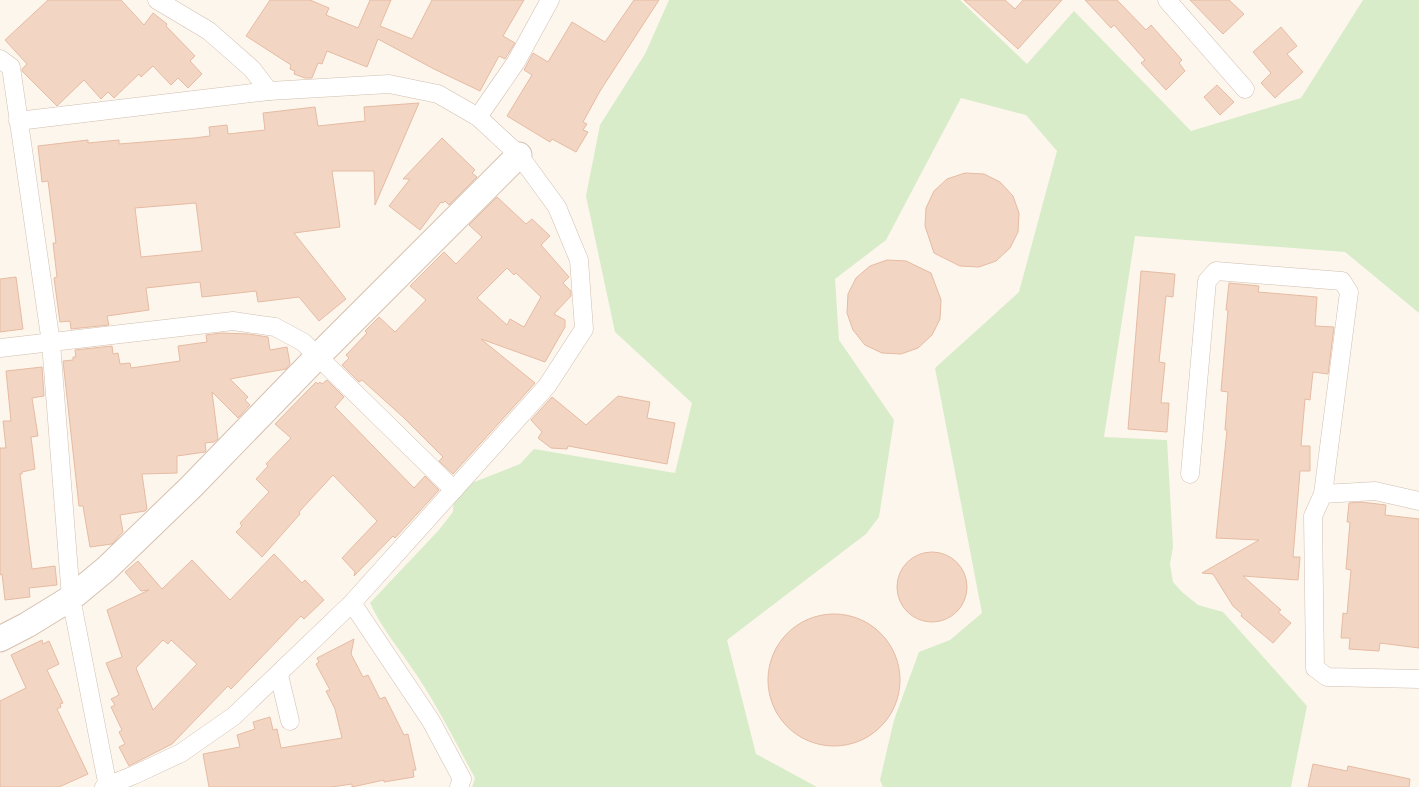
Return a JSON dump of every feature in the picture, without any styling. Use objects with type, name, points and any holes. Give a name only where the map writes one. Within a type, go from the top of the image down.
[{"type":"street","points":[[157,0],[209,31],[252,69],[269,91]]},
{"type":"street","points":[[478,117],[516,62],[550,0]]},
{"type":"street","points":[[1167,0],[1245,89]]},
{"type":"street","points":[[0,59],[10,67],[18,121],[51,342],[71,598],[107,787],[181,753],[234,716],[352,604],[547,386],[584,329],[579,260],[557,207],[519,155],[478,117],[438,94],[389,84],[269,91],[18,121]]},
{"type":"street","points":[[0,640],[71,598],[106,569],[191,487],[318,356],[519,155]]},
{"type":"street","points":[[1190,474],[1207,281],[1216,271],[1342,281],[1349,292],[1323,494],[1313,516],[1315,668],[1327,677],[1419,679]]},
{"type":"street","points":[[0,348],[233,321],[275,327],[303,342],[454,490]]},
{"type":"street","points":[[1323,494],[1375,490],[1419,501]]},
{"type":"street","points":[[352,604],[431,721],[462,779],[459,787]]},
{"type":"street","points":[[278,675],[290,721]]},
{"type":"green space","points":[[669,0],[960,0],[1027,64],[1074,11],[1191,131],[1301,98],[1363,0],[1419,0],[1419,313],[1345,252],[1135,236],[1104,437],[1167,440],[1173,547],[1170,564],[1173,582],[1198,605],[1223,612],[1307,706],[1291,787],[883,787],[880,780],[894,720],[919,652],[950,640],[982,613],[935,368],[1019,292],[1057,151],[1026,115],[961,98],[886,240],[835,279],[839,340],[894,420],[879,517],[866,534],[727,640],[756,754],[817,787],[472,787],[475,778],[447,725],[370,603],[438,531],[453,512],[454,490],[520,464],[534,449],[675,473],[692,403],[615,332],[586,196],[600,125],[645,54]]},
{"type":"building","points":[[48,0],[121,0],[144,25],[153,13],[167,24],[166,26],[195,56],[190,61],[202,74],[188,88],[178,78],[171,85],[153,66],[141,77],[139,74],[114,98],[108,92],[101,99],[84,80],[57,106],[22,71],[27,64],[5,40]]},
{"type":"building","points":[[270,0],[310,0],[329,8],[326,15],[358,28],[370,0],[391,0],[380,26],[412,39],[432,0],[524,0],[503,36],[515,43],[505,59],[499,56],[480,91],[378,39],[367,67],[327,51],[322,64],[318,63],[312,78],[305,78],[294,74],[295,71],[290,69],[291,65],[246,36]]},
{"type":"building","points":[[634,0],[659,0],[600,91],[583,122],[587,124],[583,130],[588,132],[576,152],[552,139],[550,142],[507,116],[532,75],[524,70],[533,53],[548,62],[572,22],[605,42]]},
{"type":"building","points":[[964,0],[1005,0],[1015,9],[1023,0],[1062,0],[1018,49]]},
{"type":"building","points":[[1085,0],[1117,0],[1146,30],[1151,25],[1182,60],[1179,63],[1185,71],[1166,90],[1141,63],[1145,60],[1114,25],[1111,28]]},
{"type":"building","points":[[1190,0],[1229,0],[1244,14],[1223,34]]},
{"type":"building","points":[[1281,27],[1297,46],[1287,54],[1303,72],[1275,98],[1261,83],[1271,73],[1253,52]]},
{"type":"building","points":[[1217,85],[1234,102],[1220,115],[1204,97]]},
{"type":"building","points":[[419,103],[375,205],[374,171],[332,171],[340,227],[294,233],[346,299],[319,321],[299,297],[258,302],[256,291],[202,297],[200,282],[146,288],[149,310],[107,316],[109,325],[71,329],[70,321],[60,322],[54,278],[57,277],[53,243],[56,243],[48,181],[42,182],[38,146],[88,140],[88,143],[119,140],[119,144],[194,138],[210,136],[209,127],[227,125],[228,134],[265,130],[263,113],[315,107],[318,126],[365,121],[364,107]],"holes":[[[196,203],[202,251],[141,257],[135,208]]]},
{"type":"building","points":[[442,138],[475,170],[472,173],[477,177],[449,205],[445,201],[441,202],[420,230],[389,206],[410,179],[403,179]]},
{"type":"building","points":[[965,173],[984,174],[1000,182],[1013,196],[1019,213],[1018,232],[1010,248],[996,261],[979,267],[960,266],[934,253],[925,226],[926,208],[934,191],[947,179]]},
{"type":"building","points":[[497,197],[526,224],[532,219],[550,236],[541,245],[569,277],[563,283],[571,291],[571,296],[554,314],[565,320],[565,327],[545,362],[481,339],[535,383],[453,474],[439,461],[443,457],[403,417],[362,380],[359,382],[342,365],[349,358],[346,355],[379,317],[395,332],[426,300],[410,286],[444,252],[456,264],[482,237],[469,225]],"holes":[[[507,268],[514,275],[516,273],[541,297],[524,327],[510,319],[507,325],[477,298]]]},
{"type":"building","points":[[887,260],[906,261],[931,273],[941,300],[940,319],[932,335],[918,348],[901,354],[882,353],[865,345],[853,330],[847,313],[848,294],[856,278],[870,266]]},
{"type":"building","points":[[1141,271],[1175,274],[1173,297],[1166,296],[1159,362],[1165,363],[1161,403],[1169,403],[1167,432],[1128,429]]},
{"type":"building","points":[[16,277],[23,329],[0,332],[0,279]]},
{"type":"building","points":[[1229,283],[1259,286],[1258,292],[1317,297],[1315,326],[1334,327],[1328,374],[1313,372],[1310,400],[1305,399],[1301,446],[1310,446],[1310,471],[1300,471],[1293,557],[1300,557],[1298,580],[1243,576],[1281,610],[1278,612],[1291,623],[1273,643],[1241,616],[1242,614],[1233,606],[1213,574],[1202,573],[1259,540],[1216,538],[1227,430],[1225,430],[1228,392],[1221,391]]},
{"type":"building","points":[[221,333],[268,337],[270,350],[287,347],[290,364],[286,369],[230,379],[248,397],[245,400],[250,405],[238,418],[212,392],[218,439],[214,442],[205,443],[205,452],[177,456],[177,473],[142,474],[147,509],[145,511],[120,515],[123,532],[112,544],[90,547],[83,506],[79,506],[63,361],[73,360],[73,357],[76,357],[75,350],[112,346],[113,354],[118,353],[120,364],[130,363],[131,368],[180,361],[178,346],[207,342],[206,335]]},
{"type":"building","points":[[42,367],[44,396],[32,398],[38,436],[31,437],[35,469],[20,474],[32,569],[55,566],[57,585],[29,588],[30,597],[5,600],[2,574],[0,575],[0,448],[6,448],[3,421],[11,421],[6,371]]},
{"type":"building","points":[[327,380],[344,397],[335,407],[414,488],[425,476],[439,490],[395,538],[393,536],[354,576],[355,572],[342,558],[377,521],[333,475],[262,557],[236,532],[242,526],[240,523],[269,492],[256,479],[268,466],[266,464],[291,438],[275,424],[316,382],[322,384]]},
{"type":"building","points":[[618,396],[650,402],[647,418],[675,423],[667,464],[568,446],[567,449],[551,448],[538,438],[542,432],[531,420],[552,397],[586,425]]},
{"type":"building","points":[[1361,502],[1386,505],[1385,515],[1419,519],[1419,648],[1380,643],[1379,651],[1349,649],[1350,638],[1341,638],[1343,613],[1347,614],[1351,570],[1346,569],[1350,522],[1347,522],[1349,503]]},
{"type":"building","points":[[932,552],[945,555],[957,562],[964,574],[967,587],[964,600],[957,612],[945,619],[932,622],[919,619],[907,612],[900,600],[897,587],[900,574],[907,562],[919,555]]},
{"type":"building","points":[[274,554],[302,583],[305,580],[324,600],[304,619],[301,616],[231,689],[228,686],[172,744],[129,766],[119,747],[125,744],[119,732],[122,730],[111,707],[115,705],[111,699],[119,695],[106,663],[122,657],[107,610],[149,590],[141,591],[125,572],[138,561],[162,589],[192,560],[230,600]],"holes":[[[163,640],[168,644],[171,640],[197,664],[153,710],[136,668]]]},
{"type":"building","points":[[834,614],[847,615],[859,619],[881,633],[895,655],[899,667],[899,693],[895,705],[881,727],[859,741],[847,745],[834,746],[821,745],[809,741],[787,727],[773,705],[769,693],[768,680],[769,667],[773,655],[787,633],[809,619],[821,615]]},
{"type":"building","points":[[354,639],[351,654],[363,677],[368,675],[380,699],[385,697],[404,735],[408,734],[416,770],[413,770],[414,777],[384,782],[384,780],[352,787],[352,784],[331,787],[209,787],[203,754],[240,747],[237,735],[255,729],[253,722],[270,717],[273,730],[277,729],[281,748],[342,738],[335,709],[326,691],[330,690],[316,664],[319,662],[317,658]]},
{"type":"building","points":[[42,640],[43,644],[49,641],[59,664],[47,670],[63,703],[57,709],[88,774],[59,787],[0,787],[0,701],[26,688],[11,655]]},
{"type":"building","points":[[1313,764],[1347,771],[1348,766],[1410,779],[1409,787],[1308,787]]}]
